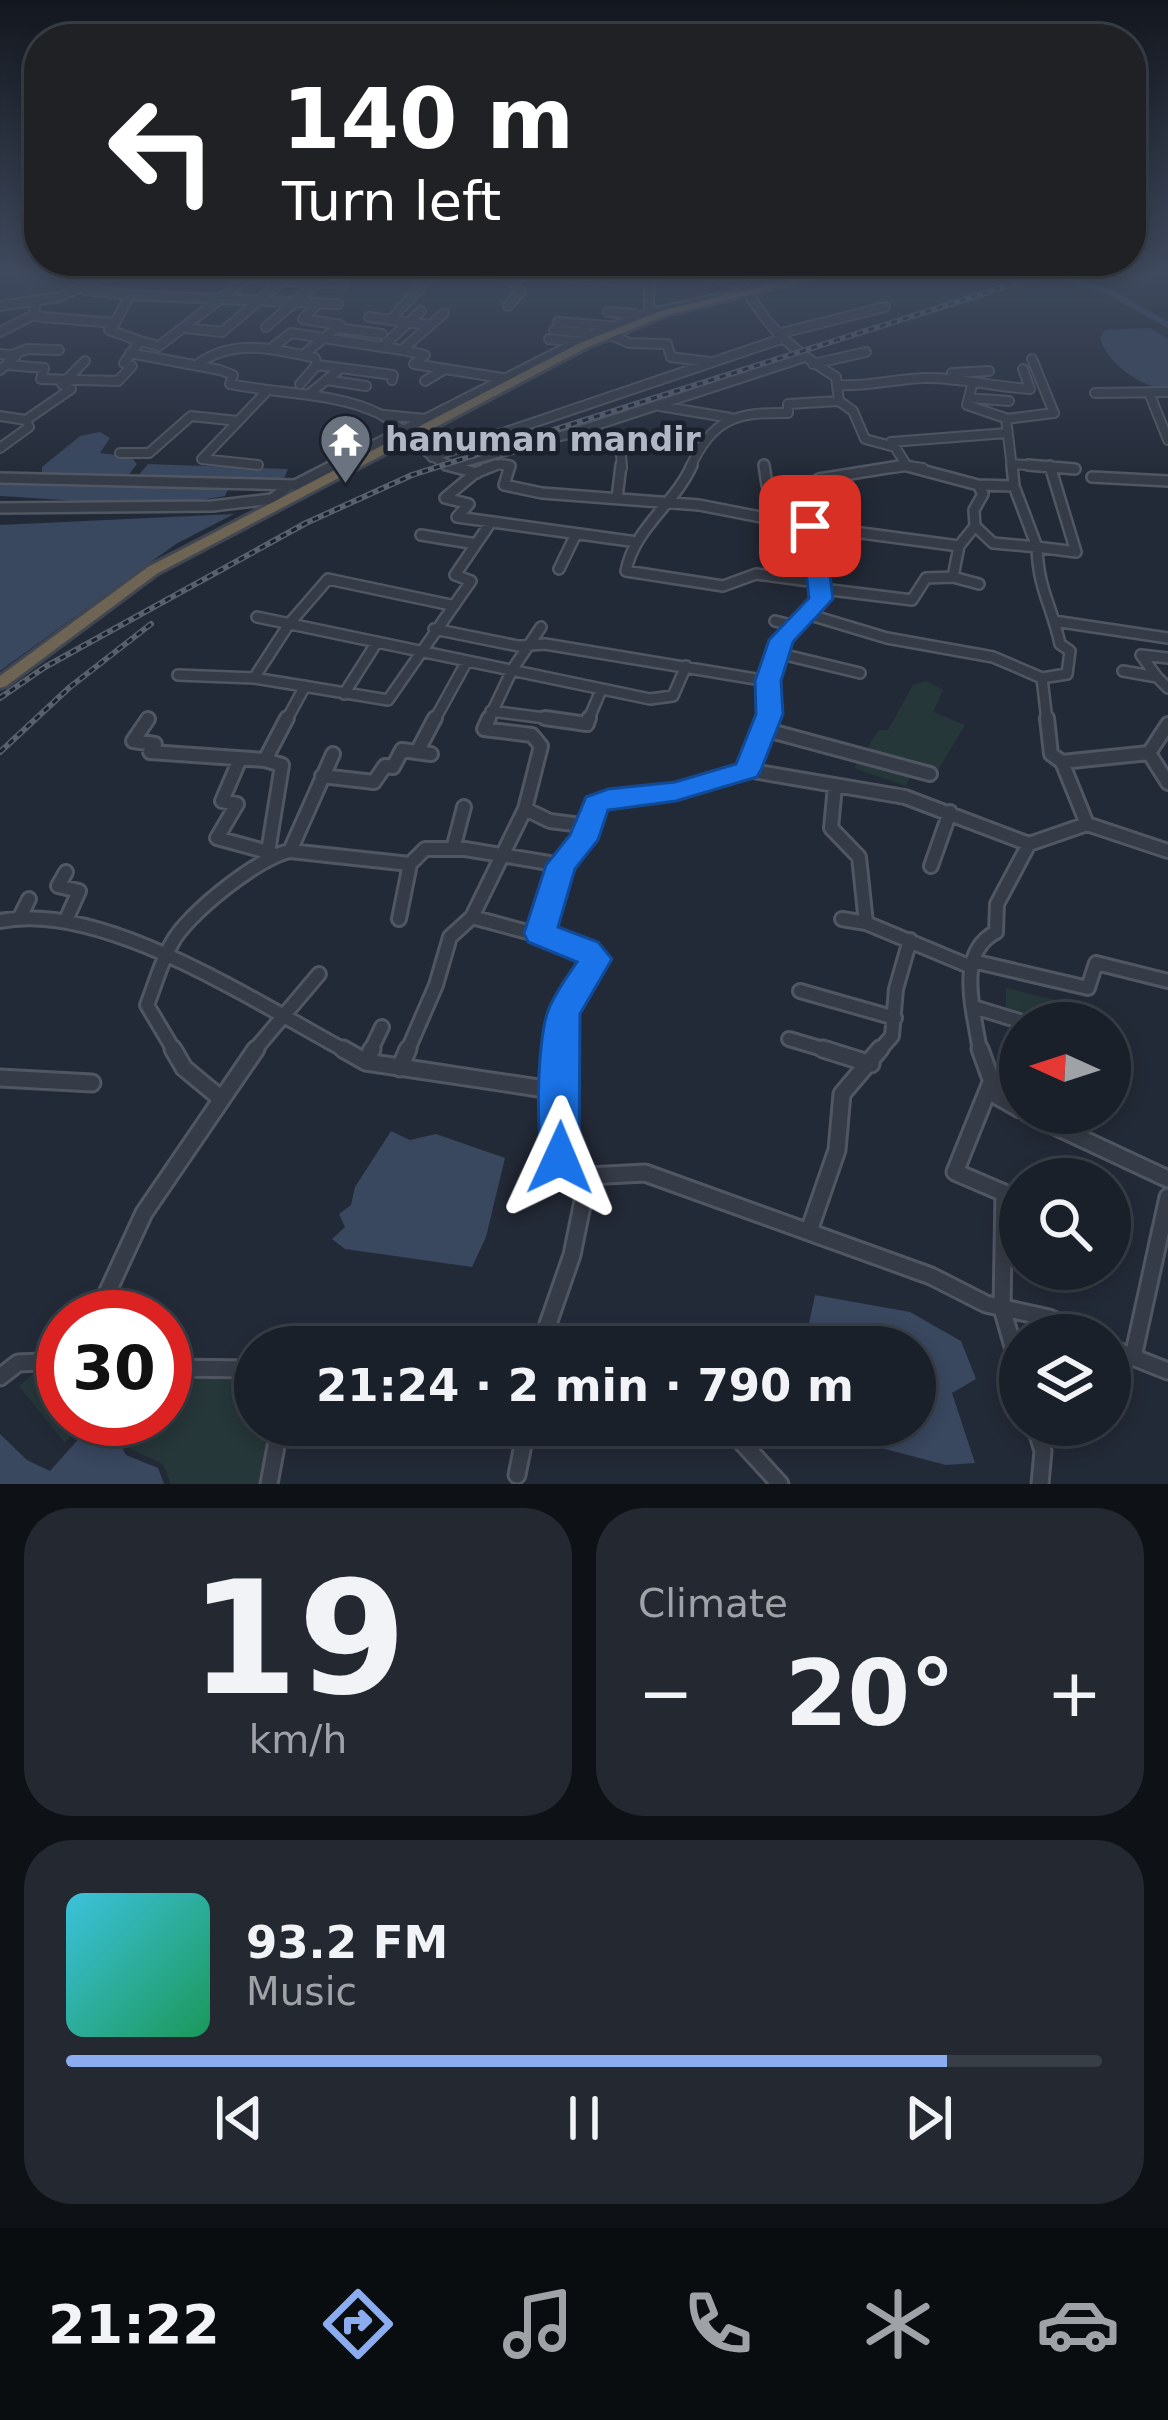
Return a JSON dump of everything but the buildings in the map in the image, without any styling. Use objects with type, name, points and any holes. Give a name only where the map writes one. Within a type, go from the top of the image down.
[{"type":"highway","points":[[0,683],[95,609],[205,541],[590,342]]},
{"type":"highway","points":[[205,541],[590,342]]},
{"type":"street","points":[[4,368],[44,368],[41,379],[118,381],[132,366],[124,363],[139,342]]},
{"type":"street","points":[[274,346],[278,342]]},
{"type":"street","points":[[303,355],[321,342]]},
{"type":"street","points":[[300,384],[316,361],[342,342]]},
{"type":"street","points":[[359,342],[425,355],[414,364],[506,379]]},
{"type":"street","points":[[382,346],[386,342]]},
{"type":"street","points":[[402,350],[410,342]]},
{"type":"street","points":[[0,508],[212,506],[272,499],[292,485],[405,438],[429,419],[577,342]]},
{"type":"street","points":[[628,342],[667,344],[671,357],[713,362]]},
{"type":"street","points":[[432,457],[763,342]]},
{"type":"street","points":[[786,342],[802,358],[836,377],[839,401],[856,416],[865,439],[888,442],[1007,434]]},
{"type":"street","points":[[198,364],[217,350],[274,346],[341,368],[393,375],[392,380]]},
{"type":"street","points":[[0,354],[59,350]]},
{"type":"street","points":[[813,364],[866,352]]},
{"type":"street","points":[[130,353],[198,364],[233,375],[230,383],[266,392],[308,395],[380,414],[432,457],[477,473]]},
{"type":"street","points":[[4,368],[14,354]]},
{"type":"street","points":[[449,466],[566,434],[802,358]]},
{"type":"street","points":[[972,385],[967,405],[974,411],[1008,419],[1054,413],[1032,359]]},
{"type":"street","points":[[0,416],[26,420],[71,389],[62,384],[85,361]]},
{"type":"street","points":[[308,395],[341,368]]},
{"type":"street","points":[[425,381],[445,369]]},
{"type":"street","points":[[837,385],[874,387],[953,377],[972,385],[1030,389],[1023,369]]},
{"type":"street","points":[[953,377],[959,370],[989,371]]},
{"type":"street","points":[[326,380],[366,386]]},
{"type":"street","points":[[258,465],[202,459],[266,392]]},
{"type":"street","points":[[1095,393],[1168,392]]},
{"type":"street","points":[[1150,395],[1168,440]]},
{"type":"street","points":[[969,398],[1009,401]]},
{"type":"street","points":[[839,401],[788,404],[788,413],[748,412],[731,418],[698,448],[684,483],[662,501],[626,571],[723,586],[735,576],[748,574],[912,600],[926,578],[952,577],[980,584]]},
{"type":"street","points":[[657,405],[731,418]]},
{"type":"street","points":[[748,412],[748,425]]},
{"type":"street","points":[[380,414],[429,419]]},
{"type":"street","points":[[120,453],[148,453],[191,416],[238,421]]},
{"type":"street","points":[[807,614],[887,638],[993,657],[1042,678],[1067,674],[1070,652],[1060,644],[1038,580],[1037,547],[1014,486],[1008,419]]},
{"type":"street","points":[[0,448],[29,427],[26,420]]},
{"type":"street","points":[[566,434],[698,448]]},
{"type":"street","points":[[617,498],[622,475],[620,441]]},
{"type":"street","points":[[888,442],[907,466]]},
{"type":"street","points":[[637,542],[489,525],[458,517],[469,504],[445,498],[477,473],[504,463],[510,466],[504,484],[556,497],[662,501],[958,546]]},
{"type":"street","points":[[1013,464],[1076,469]]},
{"type":"street","points":[[764,465],[767,485],[805,488],[838,474],[907,466],[932,467],[958,482],[1014,486]]},
{"type":"street","points":[[978,484],[983,494],[974,510],[975,526],[993,543],[1076,553],[1050,466]]},
{"type":"street","points":[[1091,477],[1168,481]]},
{"type":"street","points":[[0,478],[292,485],[323,479]]},
{"type":"street","points":[[791,523],[805,488]]},
{"type":"street","points":[[747,770],[770,714],[768,681],[781,640],[821,599],[816,552],[791,523]]},
{"type":"street","points":[[178,675],[254,678],[388,700],[418,650],[471,580],[455,574],[489,525]]},
{"type":"street","points":[[952,577],[958,546],[975,526]]},
{"type":"street","points":[[421,535],[476,544]]},
{"type":"street","points":[[559,569],[574,536]]},
{"type":"street","points":[[254,678],[289,624],[328,579],[451,605]]},
{"type":"street","points":[[257,617],[650,699],[673,696],[686,666]]},
{"type":"street","points":[[775,621],[796,626]]},
{"type":"street","points":[[1054,621],[1168,638]]},
{"type":"street","points":[[400,1069],[436,986],[450,938],[472,917],[525,809],[542,746],[532,735],[484,729],[512,670],[541,627]]},
{"type":"street","points":[[434,629],[768,681]]},
{"type":"street","points":[[344,694],[377,642]]},
{"type":"street","points":[[777,653],[860,673]]},
{"type":"street","points":[[1168,658],[1141,656],[1168,688]]},
{"type":"street","points":[[417,752],[467,661]]},
{"type":"street","points":[[1123,671],[1156,676]]},
{"type":"street","points":[[1042,678],[1051,754],[1062,762],[1081,764],[1112,754],[1149,753]]},
{"type":"street","points":[[265,760],[305,686]]},
{"type":"street","points":[[491,711],[587,724],[602,690]]},
{"type":"street","points":[[148,718],[133,741],[155,744],[150,752],[282,765],[270,853],[234,889],[202,909],[165,954],[147,1005],[184,1068],[219,1096]]},
{"type":"street","points":[[1149,753],[1168,724]]},
{"type":"street","points":[[764,729],[929,774]]},
{"type":"street","points":[[322,776],[374,782],[385,766],[393,767],[402,750],[431,754]]},
{"type":"street","points":[[1149,753],[1168,783]]},
{"type":"street","points":[[290,851],[333,754]]},
{"type":"street","points":[[240,759],[222,801],[237,804],[217,838],[270,853],[410,864]]},
{"type":"street","points":[[1062,762],[1087,824]]},
{"type":"street","points":[[540,933],[561,865],[584,840],[596,804],[676,792],[747,770],[905,797],[1029,844],[1087,824],[1155,850],[1168,850]]},
{"type":"street","points":[[836,786],[831,827],[859,857],[866,923]]},
{"type":"street","points":[[453,849],[464,807]]},
{"type":"street","points":[[525,809],[550,821],[589,826]]},
{"type":"street","points":[[931,866],[950,812]]},
{"type":"street","points":[[999,1097],[981,1061],[969,966],[981,940],[997,932],[998,904],[1029,844]]},
{"type":"street","points":[[399,919],[410,864],[424,850],[453,849],[561,865]]},
{"type":"street","points":[[66,872],[58,886],[79,891],[66,920]]},
{"type":"street","points":[[20,917],[29,899]]},
{"type":"street","points":[[0,921],[20,917],[66,920],[165,954],[366,1062],[558,1091]]},
{"type":"street","points":[[472,917],[540,933],[596,959],[563,1013],[560,1158],[588,1176],[645,1173],[809,1231],[1002,1308],[1030,1314]]},
{"type":"street","points":[[842,919],[866,923],[969,966]]},
{"type":"street","points":[[809,1231],[836,1150],[842,1094],[892,1036],[896,989],[910,940]]},
{"type":"street","points":[[969,966],[977,962],[1088,988],[1096,963],[1168,981]]},
{"type":"street","points":[[110,1290],[165,1183],[219,1096],[319,974]]},
{"type":"street","points":[[800,992],[895,1018]]},
{"type":"street","points":[[977,1008],[999,1015]]},
{"type":"street","points":[[366,1062],[382,1027]]},
{"type":"street","points":[[788,1039],[871,1064]]},
{"type":"street","points":[[0,1078],[92,1083]]},
{"type":"street","points":[[990,1085],[955,1172],[1004,1193],[1004,1314]]},
{"type":"street","points":[[1072,1134],[1168,1179]]},
{"type":"street","points":[[547,1326],[572,1255],[588,1176]]},
{"type":"street","points":[[1168,1197],[1133,1358],[1168,1372]]},
{"type":"street","points":[[0,1377],[18,1363],[36,1362]]},
{"type":"street","points":[[192,1368],[234,1369]]},
{"type":"street","points":[[268,1484],[276,1446]]},
{"type":"street","points":[[517,1475],[523,1446]]},
{"type":"street","points":[[745,1446],[780,1484]]},
{"type":"street","points":[[1040,1484],[1042,1446]]},
{"type":"shaded area","points":[[925,681],[943,690],[933,712],[965,725],[935,775],[914,768],[906,786],[854,768],[879,730],[888,730],[913,685]]},
{"type":"shaded area","points":[[1006,988],[1062,1002],[1006,1002]]},
{"type":"shaded area","points":[[234,1373],[234,1446],[285,1446],[273,1484],[171,1484],[163,1464],[130,1449],[192,1446],[192,1376]]},
{"type":"shaded area","points":[[36,1374],[36,1407],[19,1386]]},
{"type":"water","points":[[1102,342],[1168,342],[1168,390],[1126,373]]},
{"type":"water","points":[[100,432],[110,438],[100,453],[131,457],[137,464],[127,477],[42,473],[42,467],[80,436]]},
{"type":"water","points":[[148,464],[288,469],[282,483],[137,477]]},
{"type":"water","points":[[0,479],[228,489],[225,496],[197,500],[113,503],[0,496]]},
{"type":"water","points":[[234,514],[176,544],[0,671],[0,525]]},
{"type":"water","points":[[391,1131],[410,1140],[436,1134],[505,1158],[486,1237],[472,1267],[345,1249],[332,1239],[345,1227],[339,1214],[351,1205],[355,1187]]},
{"type":"water","points":[[815,1295],[910,1312],[935,1326],[808,1326]]},
{"type":"water","points":[[936,1327],[961,1341],[976,1379],[952,1393],[975,1463],[946,1465],[873,1446],[936,1446]]},
{"type":"water","points":[[0,1434],[27,1460],[50,1471],[72,1446],[121,1446],[126,1455],[158,1468],[164,1484],[0,1484]]},
{"type":"railway","points":[[0,698],[45,667],[306,523],[412,475],[830,342]]},
{"type":"railway","points":[[0,752],[70,687],[151,624]]},
{"type":"place","name":"hanuman mandir","points":[[346,485]]},
{"type":"route","points":[[560,1158],[563,1013],[596,959],[540,933],[561,865],[584,840],[596,804],[676,792],[747,770],[770,714],[768,681],[781,640],[821,599],[816,552],[791,523],[810,526]]}]
